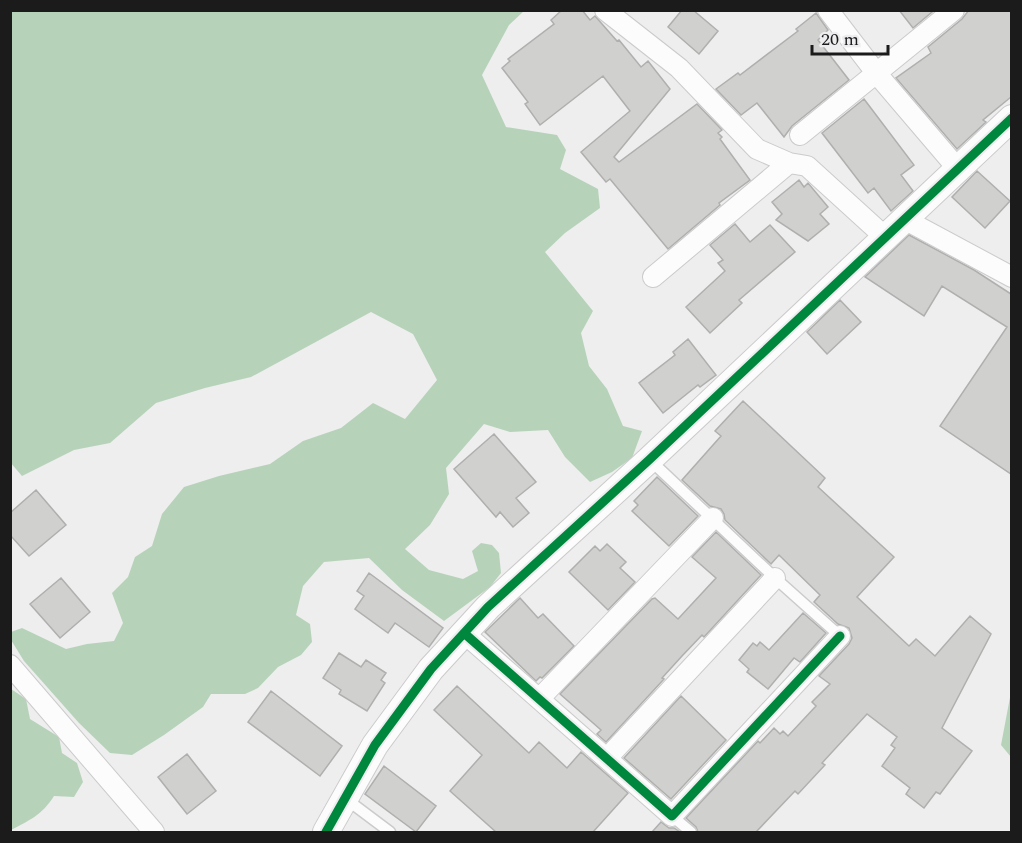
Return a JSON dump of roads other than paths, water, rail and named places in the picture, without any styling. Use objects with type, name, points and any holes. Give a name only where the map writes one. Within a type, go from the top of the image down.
[{"type":"street","points":[[605,10],[679,68],[757,149],[789,163],[807,166],[885,237]]},
{"type":"street","points":[[828,10],[877,74],[958,169]]},
{"type":"street","points":[[800,135],[954,10]]},
{"type":"street","points":[[326,832],[375,745],[431,669],[488,607],[649,460],[1011,118]]},
{"type":"street","points":[[653,277],[789,163]]},
{"type":"street","points":[[904,219],[1011,277]]},
{"type":"street","points":[[539,699],[713,518]]},
{"type":"street","points":[[607,758],[775,578]]},
{"type":"street","points":[[464,633],[672,816],[840,636]]},
{"type":"street","points":[[10,665],[154,832]]},
{"type":"lane","points":[[649,460],[840,636]]},
{"type":"lane","points":[[345,798],[390,832]]},
{"type":"lane","points":[[672,816],[691,832]]}]
